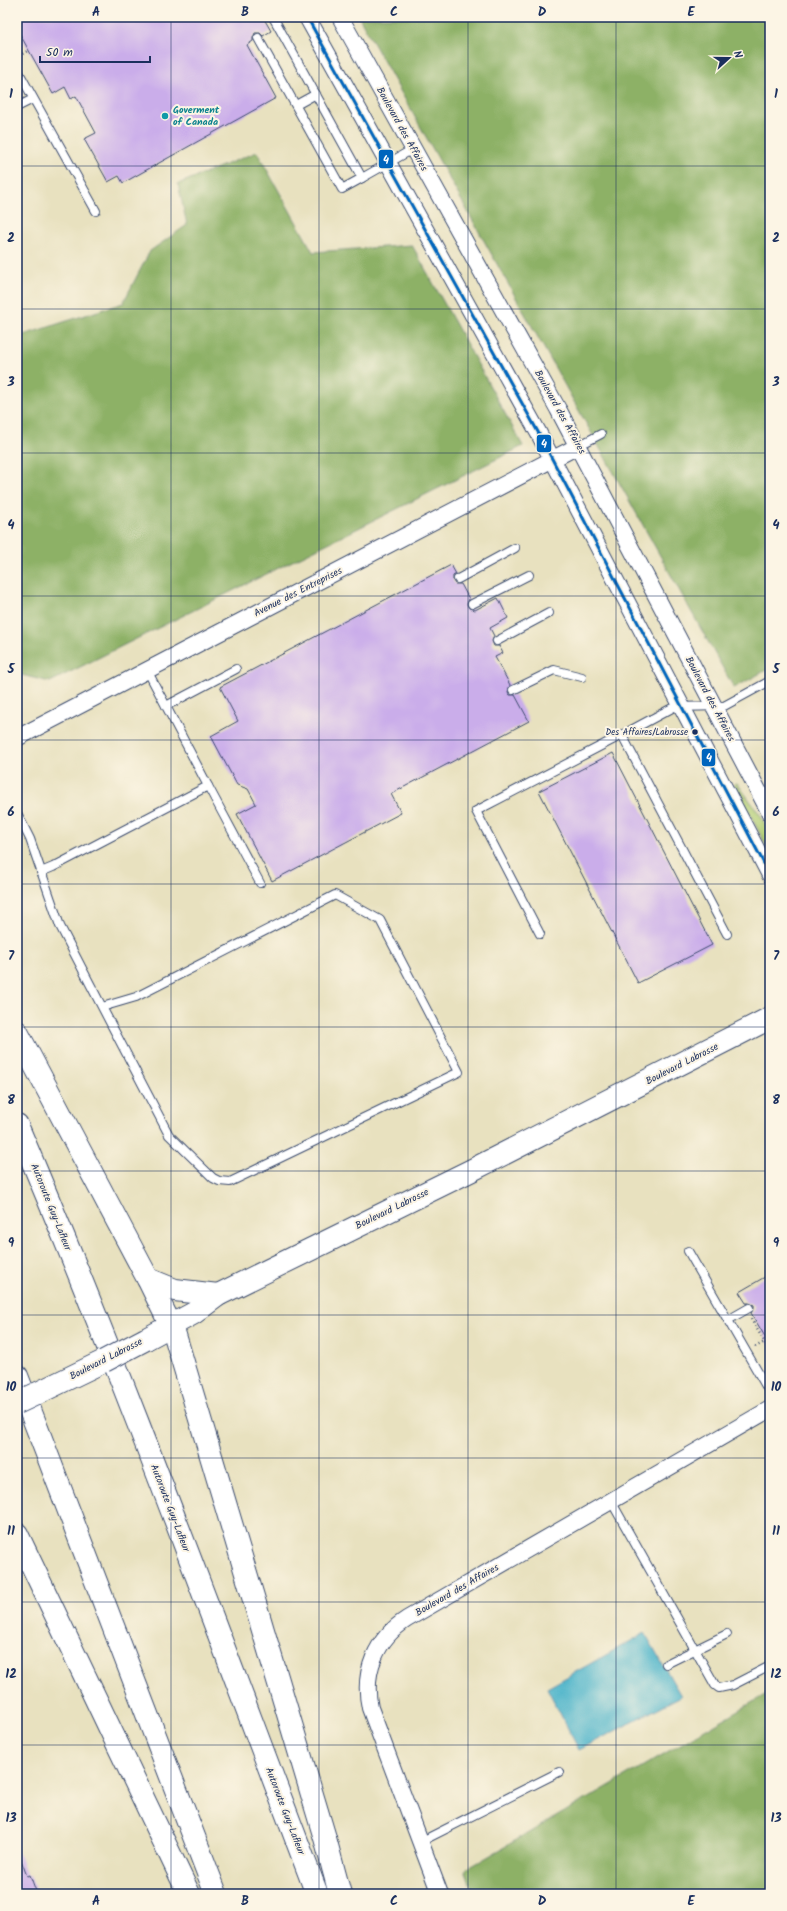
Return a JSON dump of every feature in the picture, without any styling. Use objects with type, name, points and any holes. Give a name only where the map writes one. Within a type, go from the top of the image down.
[{"type":"main road","name":"Boulevard Labrosse","points":[[17,1403],[146,1339],[194,1313],[218,1295],[483,1165],[770,1018]]},
{"type":"main road","points":[[17,1032],[148,1278],[171,1325],[181,1353],[325,1838],[340,1894]]},
{"type":"main road","name":"Autoroute Guy-Lafleur","points":[[17,1125],[72,1258],[135,1418],[317,1894]]},
{"type":"main road","points":[[148,1278],[175,1290],[218,1295]]},
{"type":"main road","points":[[17,1376],[216,1894]]},
{"type":"main road","points":[[17,1534],[189,1894]]},
{"type":"street","points":[[307,17],[553,460],[770,875]]},
{"type":"street","name":"Boulevard des Affaires","points":[[340,17],[578,446],[770,813]]},
{"type":"street","name":"Avenue des Entreprises","points":[[17,738],[578,446]]},
{"type":"street","name":"Boulevard des Affaires","points":[[440,1894],[369,1704],[368,1676],[378,1646],[388,1634],[406,1619],[770,1410]]},
{"type":"lane","points":[[273,17],[362,178]]},
{"type":"lane","points":[[258,38],[342,189],[413,149]]},
{"type":"lane","points":[[17,69],[96,211]]},
{"type":"lane","points":[[296,105],[316,94]]},
{"type":"lane","points":[[17,107],[33,99]]},
{"type":"lane","points":[[578,446],[601,434]]},
{"type":"lane","points":[[458,579],[515,548]]},
{"type":"lane","points":[[472,604],[529,575]]},
{"type":"lane","points":[[497,641],[549,613]]},
{"type":"lane","points":[[166,706],[236,669]]},
{"type":"lane","points":[[147,670],[260,882]]},
{"type":"lane","points":[[513,690],[554,670],[582,677]]},
{"type":"lane","points":[[540,934],[476,811],[674,707],[724,706],[770,681]]},
{"type":"lane","points":[[622,735],[727,934]]},
{"type":"lane","points":[[41,872],[208,786]]},
{"type":"lane","points":[[17,813],[30,839],[60,926],[169,1135],[213,1178],[219,1181],[230,1182],[459,1072],[380,920],[335,895],[136,997],[102,1006]]},
{"type":"lane","points":[[688,1251],[770,1393]]},
{"type":"lane","points":[[728,1320],[749,1308]]},
{"type":"lane","points":[[611,1501],[715,1684],[719,1688],[733,1685],[770,1666]]},
{"type":"lane","points":[[666,1664],[727,1634]]},
{"type":"lane","points":[[420,1842],[559,1772]]},
{"type":"path","points":[[19,56],[29,50]]},
{"type":"path","points":[[755,1326],[770,1351]]},
{"type":"green space","points":[[359,17],[770,17],[770,668],[734,688]]},
{"type":"green space","points":[[257,152],[313,252],[412,245],[523,446],[50,682],[17,674],[17,337],[123,303],[150,251],[187,225],[178,184]]},
{"type":"green space","points":[[737,783],[761,816],[770,834],[770,853],[734,784]]},
{"type":"green space","points":[[770,1692],[770,1894],[474,1894],[465,1870]]},
{"type":"water","points":[[645,1633],[681,1696],[579,1750],[547,1688]]},
{"type":"building","name":"Goverment of Canada","points":[[17,17],[263,17],[271,31],[263,36],[260,33],[255,33],[253,41],[247,45],[276,98],[123,183],[119,176],[108,182],[84,139],[96,133],[76,96],[71,99],[65,87],[53,94],[17,29]]},
{"type":"building","points":[[451,565],[456,574],[453,576],[453,581],[455,584],[461,584],[469,599],[467,604],[469,608],[475,610],[498,598],[508,618],[490,628],[494,636],[492,641],[494,646],[499,646],[503,653],[495,657],[510,685],[508,692],[510,695],[515,695],[529,721],[391,794],[401,813],[272,881],[237,814],[256,804],[248,789],[237,785],[211,736],[238,721],[220,687]]},
{"type":"building","points":[[613,753],[712,945],[638,983],[539,791]]},
{"type":"building","points":[[770,1274],[770,1345],[751,1313],[754,1305],[746,1303],[739,1292]]},
{"type":"building","points":[[18,1852],[27,1876],[30,1875],[37,1894],[17,1894]]},
{"type":"transit line","name":"4","points":[[307,17],[538,432],[770,875]]},
{"type":"place","name":"Goverment of Canada","points":[[165,116]]},
{"type":"place","name":"Des Affaires/Labrosse","points":[[695,732]]}]
